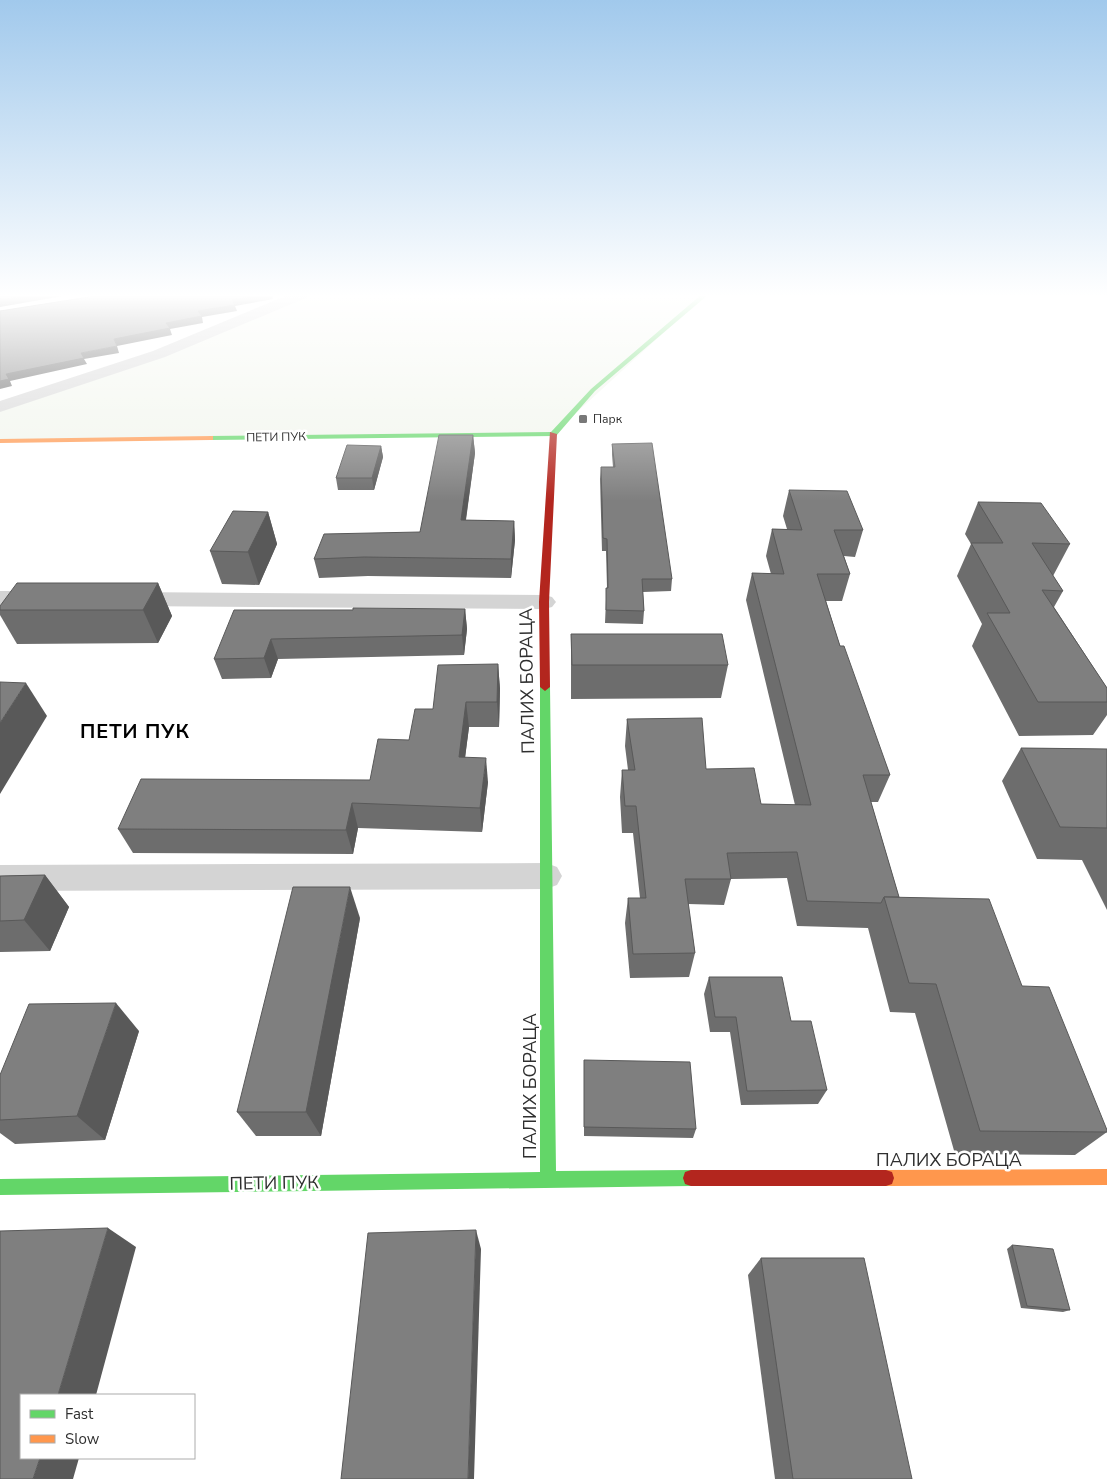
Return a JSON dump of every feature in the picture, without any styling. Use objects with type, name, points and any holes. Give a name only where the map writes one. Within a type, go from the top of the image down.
[{"type":"street","points":[[0,408],[132,363]]},
{"type":"street","points":[[553,434],[593,390],[625,363]]},
{"type":"street","name":"ПЕТИ ПУК","points":[[0,440],[553,434]]},
{"type":"street","name":"ПАЛИХ БОРАЦА","points":[[553,434],[544,602],[548,1179],[1107,1176]]},
{"type":"street","points":[[0,598],[68,599]]},
{"type":"street","points":[[106,599],[544,602]]},
{"type":"street","points":[[0,878],[546,876]]},
{"type":"street","name":"ПЕТИ ПУК","points":[[0,1187],[548,1179]]},
{"type":"shaded area","points":[[132,363],[631,363],[553,434],[0,441],[0,407]]},
{"type":"building","points":[[0,363],[60,363],[6,374],[9,379],[0,381]]},
{"type":"building","points":[[439,435],[473,435],[461,520],[514,521],[511,559],[364,557],[314,559],[324,534],[420,532]]},
{"type":"building","points":[[652,443],[672,579],[642,579],[644,611],[606,610],[606,588],[608,588],[607,539],[603,538],[601,467],[615,467],[612,444]]},
{"type":"building","points":[[347,445],[381,446],[372,478],[336,478]]},
{"type":"building","points":[[789,490],[847,491],[863,530],[834,530],[850,574],[817,574],[840,646],[844,646],[890,775],[863,775],[899,897],[884,897],[881,903],[807,901],[797,852],[727,853],[731,879],[685,879],[695,953],[633,954],[628,898],[646,898],[636,806],[625,806],[622,770],[635,770],[627,719],[702,718],[706,769],[754,768],[761,804],[811,805],[752,573],[784,574],[772,529],[802,530]]},
{"type":"building","points":[[978,502],[1041,503],[1070,544],[1032,543],[1063,591],[1042,590],[1107,688],[1107,702],[1038,702],[987,613],[1010,613],[971,543],[1003,543]]},
{"type":"building","points":[[233,511],[268,512],[248,552],[210,551]]},
{"type":"building","points":[[17,583],[158,583],[143,610],[0,610],[0,606]]},
{"type":"building","points":[[353,608],[465,609],[462,635],[271,639],[264,658],[214,659],[234,610],[353,610]]},
{"type":"building","points":[[571,634],[722,634],[728,665],[572,665]]},
{"type":"building","points":[[498,664],[497,702],[466,702],[459,757],[486,758],[480,808],[352,803],[346,830],[118,829],[141,779],[370,780],[378,739],[409,740],[415,709],[433,709],[438,665]]},
{"type":"building","points":[[0,682],[26,683],[0,723]]},
{"type":"building","points":[[1021,748],[1107,749],[1107,828],[1060,827]]},
{"type":"building","points":[[45,875],[24,920],[0,921],[0,876]]},
{"type":"building","points":[[293,887],[350,887],[306,1112],[237,1112]]},
{"type":"building","points":[[884,897],[989,899],[1022,986],[1049,987],[1107,1132],[980,1131],[936,984],[909,983]]},
{"type":"building","points":[[709,977],[782,977],[791,1021],[811,1021],[827,1090],[747,1091],[736,1017],[715,1017]]},
{"type":"building","points":[[116,1003],[77,1116],[0,1120],[0,1075],[29,1004]]},
{"type":"building","points":[[584,1060],[690,1062],[696,1129],[584,1127]]},
{"type":"building","points":[[108,1228],[58,1394],[20,1394],[20,1459],[40,1459],[33,1479],[0,1479],[0,1231]]},
{"type":"building","points":[[476,1230],[468,1479],[341,1479],[368,1233]]},
{"type":"building","points":[[1012,1245],[1053,1249],[1070,1310],[1027,1306]]},
{"type":"building","points":[[761,1258],[864,1258],[912,1479],[793,1479]]},
{"type":"traffic: fast","points":[[553,434],[593,390],[625,363]]},
{"type":"traffic: fast","points":[[210,438],[553,434]]},
{"type":"traffic: fast","points":[[545,687],[548,1179]]},
{"type":"traffic: fast","points":[[0,1187],[691,1178]]},
{"type":"traffic: slow","points":[[0,441],[210,438]]},
{"type":"traffic: slow","points":[[886,1178],[1107,1177]]},
{"type":"traffic: jam","points":[[545,687],[544,602],[553,434]]},
{"type":"traffic: jam","points":[[691,1178],[886,1178]]},
{"type":"place","name":"Парк","points":[[583,419]]},
{"type":"district","name":"ПЕТИ ПУК","points":[[135,731]]}]
